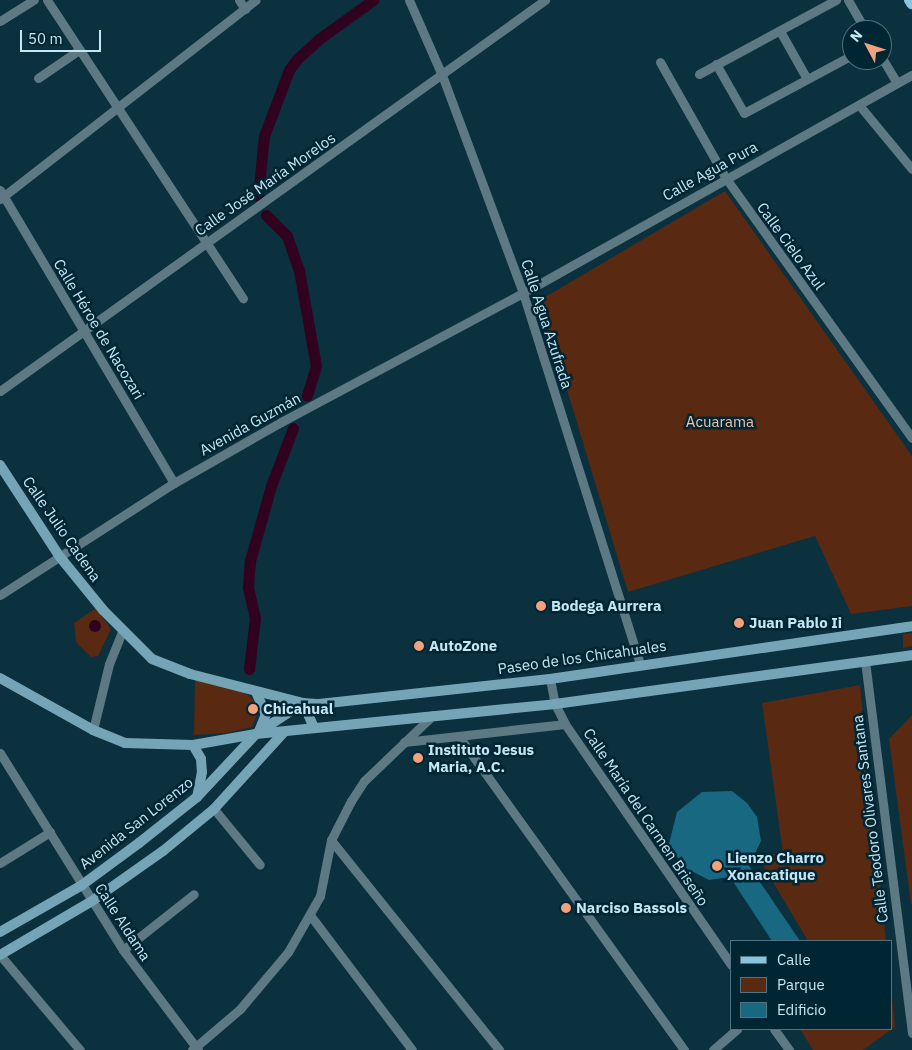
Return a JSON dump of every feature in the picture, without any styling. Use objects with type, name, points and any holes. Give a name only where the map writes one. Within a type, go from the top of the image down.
[{"type":"main road","name":"Calle Julio Cadena","points":[[0,465],[60,557],[122,631],[152,659],[190,674],[256,692]]},
{"type":"main road","name":"Paseo de los Chicahuales","points":[[256,692],[303,703],[319,704],[550,679],[640,664],[912,626]]},
{"type":"main road","points":[[0,678],[93,730],[133,744],[193,746],[256,734],[555,704],[912,655]]},
{"type":"main road","points":[[256,692],[266,714],[256,734]]},
{"type":"main road","name":"Avenida San Lorenzo","points":[[0,932],[82,885],[197,797],[256,734],[303,703]]},
{"type":"main road","points":[[314,728],[308,714],[319,704]]},
{"type":"main road","points":[[0,955],[92,901],[163,851],[214,809],[284,732]]},
{"type":"main road","points":[[193,746],[201,759],[202,772],[197,797]]},
{"type":"street","points":[[0,21],[34,0]]},
{"type":"street","points":[[48,0],[79,50],[120,108],[208,241],[243,298]]},
{"type":"street","points":[[239,0],[245,9]]},
{"type":"street","points":[[1,195],[120,108],[256,0]]},
{"type":"street","name":"Calle Agua Azufrada","points":[[409,0],[442,75],[523,293],[640,664]]},
{"type":"street","name":"Calle José María Morelos","points":[[0,391],[545,0]]},
{"type":"street","points":[[699,74],[836,0]]},
{"type":"street","points":[[848,0],[859,20]]},
{"type":"street","points":[[780,31],[807,79]]},
{"type":"street","points":[[38,78],[79,50]]},
{"type":"street","points":[[716,64],[744,113],[842,60]]},
{"type":"street","name":"Calle Cielo Azul","points":[[660,62],[725,177],[912,438]]},
{"type":"street","points":[[889,70],[897,83]]},
{"type":"street","name":"Calle Agua Pura","points":[[523,293],[725,177],[912,75]]},
{"type":"street","points":[[859,104],[912,169]]},
{"type":"street","name":"Calle Héroe de Nacozari","points":[[1,195],[174,483]]},
{"type":"street","name":"Avenida Guzmán","points":[[0,595],[174,483],[281,422],[523,293]]},
{"type":"street","points":[[93,730],[109,664],[122,631]]},
{"type":"street","name":"Calle Teodoro Olivares Santana","points":[[865,661],[912,1033]]},
{"type":"street","name":"Calle María del Carmen Briseño","points":[[550,679],[555,704],[565,724],[730,964]]},
{"type":"street","points":[[196,1049],[240,1009],[270,976],[310,915],[320,896],[331,840],[364,782],[433,715]]},
{"type":"street","points":[[404,742],[460,738],[565,724]]},
{"type":"street","points":[[460,738],[684,1050]]},
{"type":"street","name":"Calle Aldama","points":[[0,753],[122,950],[196,1049]]},
{"type":"street","points":[[214,809],[260,865]]},
{"type":"street","points":[[0,863],[50,832]]},
{"type":"street","points":[[331,840],[499,1050]]},
{"type":"street","points":[[122,950],[194,894]]},
{"type":"street","points":[[310,915],[412,1050]]},
{"type":"street","points":[[0,955],[80,1050]]},
{"type":"street","points":[[713,1050],[736,1030]]},
{"type":"street","points":[[775,1030],[789,1050]]},
{"type":"green space","name":"Acuarama","points":[[725,191],[912,456],[912,606],[851,614],[815,536],[628,592],[540,300]]},
{"type":"green space","points":[[96,608],[111,629],[98,656],[91,657],[76,642],[74,623]]},
{"type":"green space","points":[[912,633],[912,646],[903,648],[903,634]]},
{"type":"green space","points":[[195,680],[246,693],[260,707],[252,727],[227,733],[194,735]]},
{"type":"green space","points":[[860,685],[886,940],[807,940],[762,864],[765,855],[783,853],[762,703]]},
{"type":"green space","points":[[912,715],[912,904],[911,904],[889,739]]},
{"type":"green space","points":[[892,996],[895,1027],[892,1029]]},
{"type":"green space","points":[[801,1030],[891,1030],[863,1050],[813,1050]]},
{"type":"shaded area","points":[[93,620],[97,620],[101,626],[97,632],[93,632],[89,628],[89,624]]},
{"type":"building","name":"Lienzo Charro Xonacatique","points":[[732,791],[747,803],[757,817],[761,841],[749,866],[799,940],[771,940],[730,877],[709,880],[684,867],[669,844],[677,812],[702,792]]},
{"type":"waterway","points":[[258,196],[264,136],[289,70],[297,59],[319,39],[373,0]]},
{"type":"waterway","points":[[266,215],[287,236],[299,270],[316,366],[307,396]]},
{"type":"waterway","points":[[249,669],[255,618],[248,587],[250,561],[271,486],[293,428]]},
{"type":"place","name":"Bodega Aurrera","points":[[541,606]]},
{"type":"place","name":"Juan Pablo Ii","points":[[739,623]]},
{"type":"place","name":"AutoZone","points":[[419,646]]},
{"type":"place","name":"Chicahual","points":[[253,709]]},
{"type":"place","name":"Instituto Jesus Maria, A.C.","points":[[418,758]]},
{"type":"place","name":"Lienzo Charro Xonacatique","points":[[717,866]]},
{"type":"place","name":"Narciso Bassols","points":[[566,908]]}]
